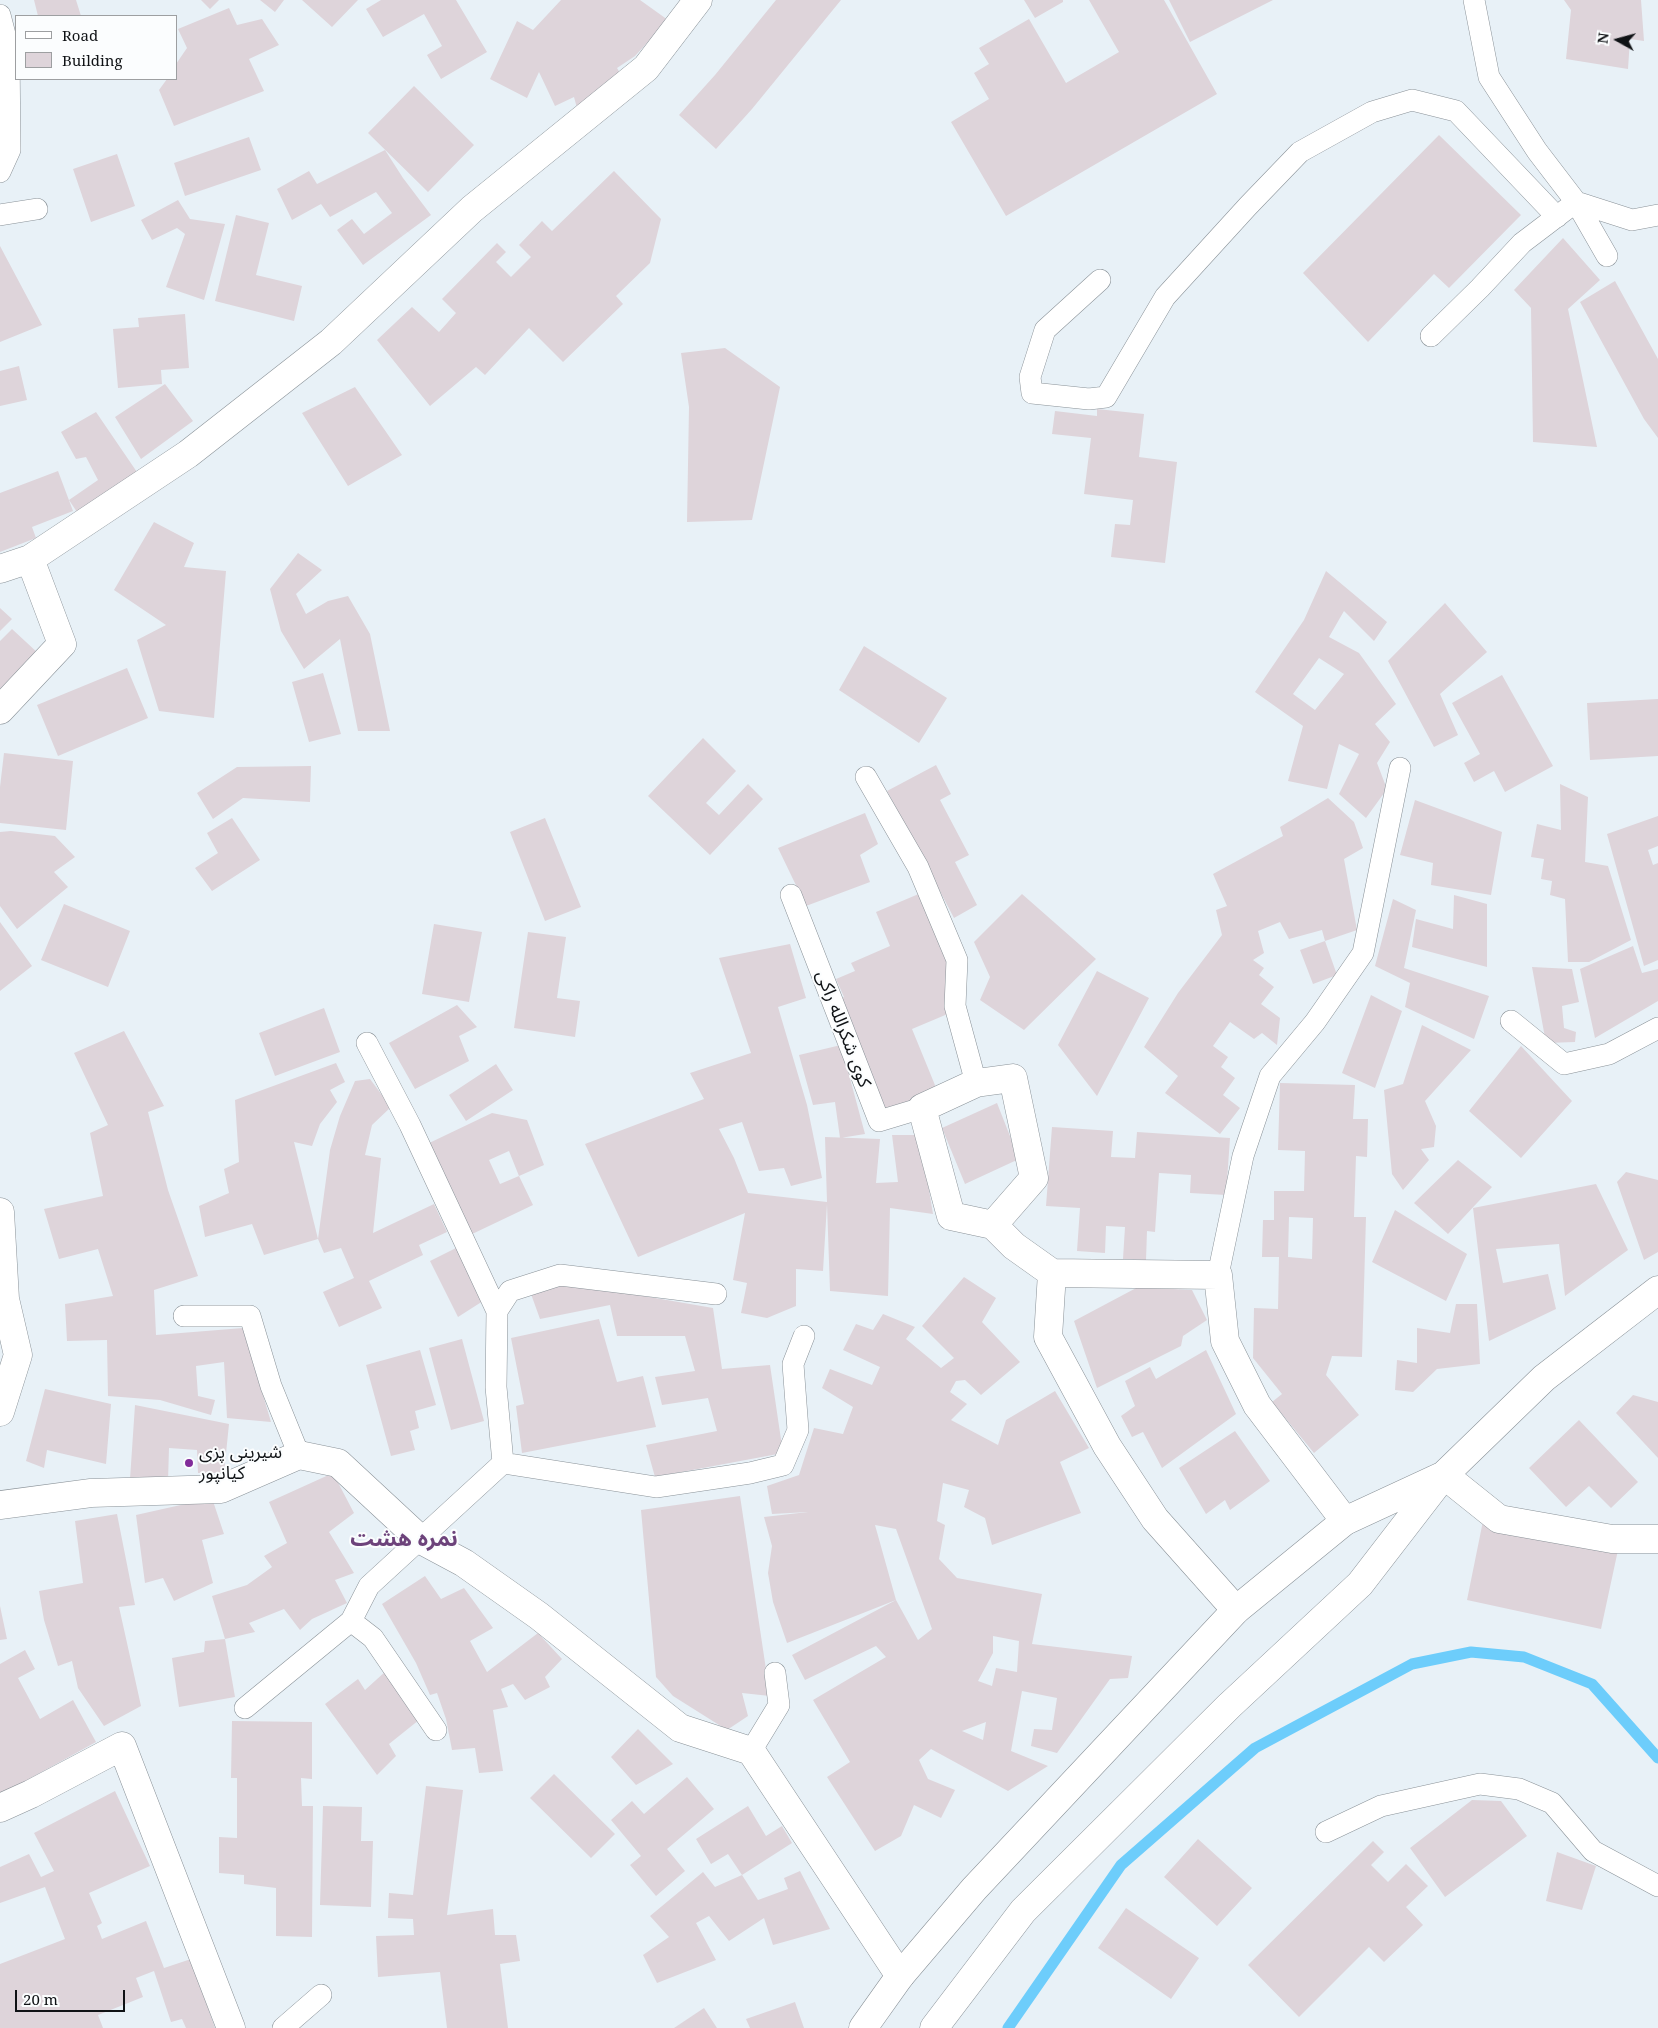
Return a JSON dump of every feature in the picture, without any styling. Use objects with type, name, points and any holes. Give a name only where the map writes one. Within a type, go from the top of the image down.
[{"type":"street","points":[[0,569],[30,559],[188,454],[331,342],[472,209],[646,68],[698,0]]},
{"type":"street","points":[[0,710],[62,644],[30,559]]},
{"type":"street","points":[[993,1225],[1034,1178],[1013,1078],[976,1083],[922,1108],[951,1216],[993,1225],[1014,1246],[1052,1273],[1218,1274],[1225,1341],[1257,1405],[1345,1521]]},
{"type":"street","points":[[0,1212],[4,1299],[9,1353],[0,1412]]},
{"type":"street","points":[[1052,1273],[1048,1337],[1107,1446],[1155,1519],[1236,1610]]},
{"type":"street","points":[[934,2028],[1023,1911],[1229,1706],[1360,1584],[1444,1475],[1544,1378],[1658,1290]]},
{"type":"street","points":[[0,1505],[91,1493],[221,1489],[299,1455],[338,1463],[420,1540],[464,1563],[539,1616],[680,1728],[751,1751],[900,1976]]},
{"type":"street","points":[[863,2028],[900,1976],[974,1889],[1236,1610],[1345,1521],[1444,1475]]},
{"type":"street","points":[[1444,1475],[1499,1519],[1612,1539],[1658,1539]]},
{"type":"street","points":[[0,1808],[31,1794],[122,1746],[231,2028]]},
{"type":"lane","points":[[1474,0],[1489,77],[1537,151],[1576,202],[1607,256]]},
{"type":"lane","points":[[0,15],[9,50],[10,150],[0,172]]},
{"type":"lane","points":[[1100,280],[1045,330],[1030,377],[1032,393],[1089,399],[1106,397],[1165,297],[1300,152],[1372,112],[1412,100],[1456,111],[1557,216]]},
{"type":"lane","points":[[1576,202],[1632,220],[1658,215]]},
{"type":"lane","points":[[1431,336],[1522,243],[1576,202]]},
{"type":"lane","points":[[0,215],[37,209]]},
{"type":"lane","points":[[1218,1274],[1243,1156],[1270,1076],[1316,1022],[1363,953],[1400,768]]},
{"type":"lane","points":[[866,777],[918,866],[957,960],[955,1006],[976,1083]]},
{"type":"lane","name":"کوی شکرالله راکی","points":[[790,895],[879,1121],[922,1108]]},
{"type":"lane","points":[[1511,1021],[1564,1064],[1609,1054],[1658,1028]]},
{"type":"lane","points":[[368,1043],[410,1125],[497,1311],[496,1387],[503,1463]]},
{"type":"lane","points":[[497,1311],[510,1291],[560,1275],[716,1294]]},
{"type":"lane","points":[[184,1316],[250,1316],[271,1386],[299,1455]]},
{"type":"lane","points":[[503,1463],[656,1487],[750,1473],[783,1466],[798,1430],[793,1364],[804,1336]]},
{"type":"lane","points":[[245,1708],[351,1621],[369,1586],[503,1463]]},
{"type":"lane","points":[[351,1621],[373,1638],[436,1730]]},
{"type":"lane","points":[[751,1751],[779,1705],[774,1673]]},
{"type":"lane","points":[[1326,1832],[1381,1806],[1480,1784],[1519,1789],[1552,1803],[1593,1851],[1658,1886]]},
{"type":"lane","points":[[283,2028],[321,1995]]},
{"type":"building","points":[[34,0],[76,0],[81,15],[38,15]]},
{"type":"building","points":[[201,0],[219,0],[210,9]]},
{"type":"building","points":[[260,0],[284,0],[275,12]]},
{"type":"building","points":[[302,0],[358,0],[332,27]]},
{"type":"building","points":[[381,0],[456,0],[487,52],[441,79],[427,55],[442,46],[424,14],[383,37],[366,9]]},
{"type":"building","points":[[561,0],[640,0],[668,20],[635,56],[617,68],[623,78],[577,108],[574,97],[555,106],[539,72],[527,98],[490,79],[517,21],[533,30]]},
{"type":"building","points":[[776,0],[841,0],[752,109],[716,149],[679,115],[715,75]]},
{"type":"building","points":[[1024,0],[1063,0],[1063,2],[1035,18]]},
{"type":"building","points":[[1089,0],[1164,0],[1217,94],[1006,216],[951,122],[989,99],[974,73],[989,64],[979,48],[1029,19],[1066,83],[1119,52]]},
{"type":"building","points":[[1169,0],[1273,0],[1190,42]]},
{"type":"building","points":[[1564,0],[1641,0],[1644,41],[1630,39],[1628,69],[1566,59],[1571,10]]},
{"type":"building","points":[[229,8],[237,25],[262,19],[279,45],[249,59],[264,91],[174,126],[159,90],[166,80],[178,80],[178,61],[187,48],[178,29]]},
{"type":"building","points":[[414,86],[474,145],[428,192],[368,133]]},
{"type":"building","points":[[1439,135],[1521,215],[1449,288],[1434,274],[1368,342],[1303,273]]},
{"type":"building","points":[[249,137],[261,170],[185,196],[174,163]]},
{"type":"building","points":[[385,150],[431,215],[363,265],[337,230],[352,219],[364,234],[392,213],[376,192],[330,217],[321,204],[292,220],[277,189],[309,171],[317,184]]},
{"type":"building","points":[[117,154],[135,206],[91,222],[73,169]]},
{"type":"building","points":[[614,171],[661,219],[650,263],[616,296],[623,304],[563,362],[529,328],[485,375],[476,367],[430,406],[377,340],[412,307],[439,332],[456,313],[442,299],[497,243],[506,252],[496,262],[511,277],[531,257],[519,245],[542,221],[552,231]]},
{"type":"building","points":[[178,200],[190,219],[225,224],[204,300],[166,287],[185,234],[177,228],[152,240],[141,220]]},
{"type":"building","points":[[236,215],[269,223],[256,275],[302,286],[294,321],[215,301]]},
{"type":"building","points":[[1563,238],[1600,280],[1568,309],[1597,447],[1533,442],[1531,308],[1514,290]]},
{"type":"building","points":[[0,246],[42,325],[0,342]]},
{"type":"building","points":[[1615,281],[1658,359],[1658,438],[1644,419],[1580,302]]},
{"type":"building","points":[[185,314],[189,368],[161,370],[162,384],[118,388],[113,329],[139,327],[138,318]]},
{"type":"building","points":[[725,348],[780,387],[752,520],[687,522],[689,407],[681,353]]},
{"type":"building","points":[[19,366],[27,400],[0,406],[0,371]]},
{"type":"building","points":[[165,384],[193,421],[141,459],[115,417]]},
{"type":"building","points":[[355,387],[402,455],[348,486],[302,413]]},
{"type":"building","points":[[1097,409],[1144,414],[1139,457],[1177,462],[1165,563],[1111,557],[1115,524],[1130,525],[1133,500],[1084,494],[1091,438],[1052,434],[1055,411],[1097,416]]},
{"type":"building","points":[[96,412],[139,475],[79,515],[69,500],[98,480],[86,457],[76,459],[61,432]]},
{"type":"building","points":[[58,471],[73,511],[32,527],[36,538],[0,552],[0,493]]},
{"type":"building","points":[[154,522],[194,543],[184,567],[226,571],[214,718],[159,711],[137,640],[166,625],[114,590]]},
{"type":"building","points":[[298,553],[322,570],[296,594],[306,614],[328,601],[348,596],[370,634],[390,731],[358,731],[340,639],[304,669],[281,631],[270,589]]},
{"type":"building","points":[[1326,571],[1387,622],[1374,641],[1344,611],[1329,637],[1359,653],[1396,704],[1375,724],[1390,742],[1377,763],[1387,789],[1366,818],[1339,794],[1359,754],[1339,744],[1327,789],[1288,781],[1303,726],[1255,692],[1304,620]],"holes":[[[1319,658],[1344,674],[1315,710],[1293,694]]]},
{"type":"building","points":[[1445,603],[1487,652],[1440,694],[1458,735],[1434,747],[1388,661]]},
{"type":"building","points":[[0,608],[12,619],[0,631]]},
{"type":"building","points":[[12,629],[39,654],[0,697],[0,641]]},
{"type":"building","points":[[864,646],[947,698],[919,743],[839,690]]},
{"type":"building","points":[[127,668],[148,718],[58,756],[37,705]]},
{"type":"building","points":[[323,673],[341,734],[309,742],[292,682]]},
{"type":"building","points":[[1502,675],[1553,766],[1505,792],[1494,771],[1474,782],[1464,763],[1480,754],[1452,703]]},
{"type":"building","points":[[1658,699],[1658,756],[1590,760],[1587,703]]},
{"type":"building","points":[[703,738],[736,771],[706,803],[719,815],[748,784],[763,799],[710,855],[648,796]]},
{"type":"building","points":[[4,753],[73,761],[66,830],[0,823],[0,787]]},
{"type":"building","points":[[936,765],[951,794],[940,800],[969,855],[955,862],[977,905],[954,918],[887,791]]},
{"type":"building","points":[[311,766],[310,802],[243,798],[213,819],[197,793],[237,767]]},
{"type":"building","points":[[1560,784],[1588,797],[1585,862],[1608,866],[1631,940],[1589,962],[1568,962],[1565,899],[1550,895],[1552,881],[1541,879],[1544,859],[1531,857],[1537,824],[1561,830]]},
{"type":"building","points":[[1328,798],[1354,822],[1363,848],[1344,859],[1357,930],[1325,941],[1322,930],[1289,939],[1280,922],[1258,931],[1264,953],[1253,960],[1264,968],[1259,975],[1274,987],[1261,1004],[1280,1018],[1277,1045],[1262,1033],[1254,1039],[1230,1022],[1213,1046],[1228,1057],[1221,1067],[1235,1078],[1223,1095],[1240,1108],[1220,1134],[1165,1093],[1178,1076],[1144,1047],[1178,993],[1222,935],[1216,910],[1227,906],[1213,874],[1283,836],[1280,827]]},
{"type":"building","points":[[1415,800],[1502,832],[1491,895],[1431,885],[1433,863],[1400,855]]},
{"type":"building","points":[[865,813],[878,844],[860,855],[870,882],[806,906],[778,848]]},
{"type":"building","points":[[1658,816],[1658,846],[1648,850],[1653,865],[1658,863],[1658,960],[1644,966],[1607,834]]},
{"type":"building","points":[[232,818],[260,860],[212,891],[195,868],[218,853],[207,833]]},
{"type":"building","points":[[545,818],[581,907],[545,921],[510,832]]},
{"type":"building","points":[[11,831],[55,836],[75,857],[54,872],[68,887],[17,929],[0,906],[0,832]]},
{"type":"building","points":[[921,893],[951,962],[950,1013],[912,1029],[937,1090],[883,1112],[836,1001],[844,997],[836,979],[855,971],[851,963],[890,946],[876,912]]},
{"type":"building","points":[[1022,894],[1096,959],[1024,1030],[980,1000],[990,977],[974,942]]},
{"type":"building","points":[[1454,895],[1487,904],[1487,967],[1412,947],[1416,919],[1453,929]]},
{"type":"building","points":[[1393,899],[1416,910],[1404,968],[1489,996],[1474,1039],[1405,1007],[1410,983],[1375,966]]},
{"type":"building","points":[[64,904],[130,931],[108,987],[41,960]]},
{"type":"building","points":[[0,922],[32,966],[0,991]]},
{"type":"building","points":[[434,924],[482,932],[469,1002],[422,994]]},
{"type":"building","points":[[528,932],[566,937],[557,998],[580,1001],[575,1037],[514,1028]]},
{"type":"building","points":[[1325,941],[1337,975],[1313,984],[1300,950]]},
{"type":"building","points":[[790,944],[806,998],[778,1007],[807,1105],[822,1178],[791,1186],[784,1168],[759,1171],[742,1122],[719,1129],[734,1158],[748,1193],[827,1202],[825,1137],[880,1139],[876,1183],[898,1182],[892,1135],[920,1135],[933,1214],[890,1208],[888,1296],[830,1291],[827,1204],[823,1271],[796,1269],[796,1306],[767,1318],[741,1313],[747,1283],[733,1280],[745,1213],[638,1257],[585,1144],[704,1099],[690,1073],[751,1053],[719,958]]},
{"type":"building","points":[[1633,946],[1642,973],[1658,969],[1658,1001],[1595,1038],[1580,969]]},
{"type":"building","points":[[1532,967],[1572,969],[1579,1002],[1562,1006],[1564,1028],[1576,1032],[1575,1042],[1546,1043]]},
{"type":"building","points":[[1097,971],[1149,998],[1097,1096],[1058,1045]]},
{"type":"building","points":[[1371,995],[1402,1011],[1375,1088],[1342,1073]]},
{"type":"building","points":[[457,1005],[477,1027],[459,1036],[469,1061],[415,1089],[389,1043]]},
{"type":"building","points":[[324,1008],[340,1052],[275,1076],[259,1033]]},
{"type":"building","points":[[1422,1025],[1471,1050],[1425,1101],[1436,1126],[1434,1147],[1421,1149],[1429,1160],[1403,1190],[1392,1174],[1384,1090],[1403,1084]]},
{"type":"building","points":[[124,1031],[164,1106],[148,1112],[168,1190],[198,1276],[154,1290],[156,1335],[243,1328],[271,1422],[227,1418],[224,1362],[196,1366],[198,1396],[215,1400],[211,1415],[160,1400],[108,1396],[107,1340],[67,1341],[65,1304],[113,1296],[98,1249],[59,1259],[44,1209],[103,1196],[90,1133],[108,1125],[74,1053]]},
{"type":"building","points":[[841,1045],[865,1134],[840,1138],[835,1102],[813,1105],[799,1055]]},
{"type":"building","points":[[1521,1046],[1572,1101],[1521,1158],[1469,1111]]},
{"type":"building","points":[[336,1063],[345,1082],[330,1090],[337,1102],[320,1124],[312,1146],[294,1142],[318,1239],[264,1255],[252,1224],[205,1237],[199,1206],[229,1193],[224,1169],[239,1162],[235,1100]]},
{"type":"building","points":[[496,1064],[513,1090],[466,1121],[449,1095]]},
{"type":"building","points":[[370,1079],[391,1107],[372,1125],[365,1155],[381,1158],[373,1233],[434,1204],[447,1232],[419,1245],[423,1255],[369,1281],[382,1308],[339,1327],[323,1292],[354,1278],[341,1248],[324,1253],[318,1239],[330,1150],[340,1116],[355,1081]]},
{"type":"building","points":[[1280,1083],[1355,1085],[1353,1119],[1368,1119],[1367,1157],[1356,1156],[1354,1217],[1366,1217],[1362,1357],[1332,1356],[1326,1375],[1359,1415],[1314,1453],[1272,1402],[1282,1394],[1253,1358],[1254,1308],[1278,1309],[1279,1257],[1262,1257],[1263,1220],[1274,1220],[1274,1191],[1304,1191],[1305,1151],[1278,1150]],"holes":[[[1289,1217],[1313,1218],[1312,1259],[1288,1257]]]},
{"type":"building","points":[[997,1103],[1019,1159],[965,1184],[942,1128]]},
{"type":"building","points":[[492,1113],[527,1120],[544,1165],[519,1176],[533,1205],[468,1236],[425,1145]],"holes":[[[509,1151],[519,1176],[500,1184],[489,1160]]]},
{"type":"building","points":[[1052,1127],[1113,1131],[1111,1157],[1135,1158],[1137,1132],[1230,1138],[1226,1195],[1190,1193],[1191,1175],[1159,1173],[1155,1232],[1147,1231],[1146,1260],[1123,1259],[1125,1227],[1106,1226],[1105,1253],[1077,1251],[1080,1208],[1046,1206]]},
{"type":"building","points":[[1458,1160],[1492,1187],[1448,1234],[1414,1203]]},
{"type":"building","points":[[1626,1172],[1658,1180],[1658,1252],[1644,1260],[1617,1182]]},
{"type":"building","points":[[1596,1184],[1628,1250],[1565,1296],[1559,1244],[1496,1249],[1503,1283],[1548,1274],[1556,1309],[1489,1341],[1473,1208]]},
{"type":"building","points":[[1395,1210],[1467,1254],[1446,1301],[1372,1262]]},
{"type":"building","points":[[456,1248],[483,1301],[458,1317],[430,1261]]},
{"type":"building","points":[[964,1277],[996,1298],[982,1322],[1020,1362],[981,1395],[965,1380],[956,1381],[950,1392],[967,1404],[951,1420],[998,1445],[1006,1420],[1055,1391],[1089,1448],[1060,1462],[1081,1513],[992,1545],[985,1518],[964,1507],[969,1490],[943,1483],[937,1521],[945,1525],[939,1559],[957,1578],[1042,1594],[1032,1644],[1132,1656],[1128,1678],[1110,1679],[1057,1753],[1031,1746],[1034,1729],[1052,1730],[1057,1698],[1022,1691],[1011,1751],[1048,1766],[1008,1791],[931,1749],[919,1760],[928,1779],[955,1790],[941,1818],[914,1805],[901,1836],[875,1851],[827,1777],[850,1762],[813,1700],[886,1657],[876,1646],[805,1680],[792,1655],[896,1600],[787,1643],[773,1602],[768,1573],[772,1546],[764,1517],[808,1512],[772,1514],[767,1486],[799,1475],[814,1428],[843,1434],[853,1407],[822,1388],[830,1369],[872,1385],[880,1367],[843,1350],[856,1324],[873,1330],[883,1314],[915,1327],[906,1339],[941,1368],[954,1358],[922,1326]],"holes":[[[875,1525],[896,1529],[932,1629],[918,1640],[896,1600]],[[993,1636],[1019,1641],[1017,1672],[996,1668],[992,1686],[978,1681],[993,1653]],[[986,1722],[983,1740],[962,1731]]]},
{"type":"building","points":[[563,1282],[713,1308],[722,1369],[770,1365],[783,1453],[655,1477],[646,1445],[717,1431],[708,1398],[662,1405],[655,1377],[695,1371],[685,1336],[617,1336],[610,1305],[540,1319],[531,1294]]},
{"type":"building","points":[[1138,1287],[1192,1290],[1207,1320],[1183,1336],[1181,1346],[1097,1388],[1074,1321]]},
{"type":"building","points":[[1456,1304],[1477,1304],[1480,1364],[1437,1369],[1413,1392],[1395,1390],[1397,1360],[1417,1363],[1417,1328],[1450,1333]]},
{"type":"building","points":[[599,1319],[617,1382],[643,1376],[656,1427],[522,1453],[516,1406],[524,1404],[511,1338]]},
{"type":"building","points":[[462,1339],[484,1421],[451,1430],[429,1348]]},
{"type":"building","points":[[420,1350],[436,1405],[415,1411],[419,1428],[410,1431],[415,1450],[391,1456],[366,1365]]},
{"type":"building","points":[[1206,1350],[1236,1414],[1162,1468],[1143,1432],[1132,1437],[1121,1416],[1135,1406],[1125,1381],[1150,1367],[1156,1379]]},
{"type":"building","points":[[45,1389],[111,1404],[106,1464],[47,1450],[44,1468],[26,1461]]},
{"type":"building","points":[[1633,1395],[1658,1402],[1658,1458],[1616,1413]]},
{"type":"building","points":[[135,1405],[229,1424],[224,1473],[198,1473],[197,1450],[169,1448],[168,1481],[130,1479]]},
{"type":"building","points":[[1579,1420],[1638,1482],[1611,1508],[1589,1486],[1566,1507],[1529,1468]]},
{"type":"building","points":[[1235,1431],[1270,1481],[1230,1510],[1225,1500],[1206,1514],[1179,1468]]},
{"type":"building","points":[[333,1473],[354,1513],[329,1532],[354,1573],[335,1580],[347,1603],[312,1619],[300,1630],[284,1609],[249,1623],[255,1632],[225,1639],[212,1596],[247,1585],[272,1567],[264,1556],[287,1543],[269,1502]]},
{"type":"building","points":[[740,1496],[770,1696],[742,1693],[748,1716],[727,1730],[673,1696],[656,1677],[641,1510]]},
{"type":"building","points":[[212,1498],[224,1534],[202,1540],[213,1583],[174,1601],[163,1578],[145,1583],[136,1515]]},
{"type":"building","points":[[117,1514],[135,1605],[119,1607],[141,1706],[104,1726],[78,1688],[72,1661],[58,1666],[44,1620],[39,1591],[83,1583],[75,1521]]},
{"type":"building","points":[[1483,1521],[1618,1550],[1601,1629],[1467,1600]]},
{"type":"building","points":[[425,1576],[441,1599],[464,1588],[493,1628],[470,1641],[487,1672],[538,1633],[562,1659],[545,1677],[550,1687],[525,1700],[513,1684],[501,1689],[508,1707],[493,1710],[503,1771],[479,1773],[475,1748],[452,1750],[446,1719],[437,1693],[430,1695],[416,1663],[382,1604]]},
{"type":"building","points":[[0,1606],[7,1639],[0,1640]]},
{"type":"building","points":[[225,1639],[235,1697],[179,1707],[172,1658],[204,1652],[205,1641]]},
{"type":"building","points":[[25,1650],[35,1669],[18,1678],[40,1719],[73,1700],[96,1742],[0,1795],[0,1664]]},
{"type":"building","points":[[386,1671],[419,1720],[389,1744],[396,1756],[377,1775],[325,1704],[358,1679],[365,1690]]},
{"type":"building","points":[[232,1721],[312,1722],[312,1779],[301,1778],[302,1806],[313,1806],[312,1937],[276,1936],[276,1888],[244,1884],[244,1875],[219,1873],[219,1837],[237,1838],[237,1778],[231,1778]]},
{"type":"building","points":[[638,1729],[673,1764],[636,1785],[611,1757]]},
{"type":"building","points":[[554,1774],[615,1834],[591,1858],[530,1798]]},
{"type":"building","points":[[687,1777],[714,1809],[667,1849],[685,1871],[656,1896],[630,1865],[641,1856],[611,1820],[632,1801],[644,1814]]},
{"type":"building","points":[[426,1786],[463,1790],[447,1915],[493,1909],[495,1935],[516,1935],[520,1961],[500,1964],[508,2028],[447,2028],[440,1972],[378,1977],[376,1936],[414,1935],[413,1919],[388,1918],[389,1893],[413,1895]]},
{"type":"building","points":[[115,1791],[150,1866],[89,1893],[102,1923],[97,1926],[102,1939],[146,1921],[164,1968],[191,1959],[215,2028],[186,2028],[182,2019],[171,2022],[154,1971],[136,1978],[143,1997],[98,2015],[103,2028],[0,2028],[0,1964],[65,1939],[45,1887],[0,1903],[0,1867],[29,1854],[41,1877],[54,1871],[34,1833]]},
{"type":"building","points":[[1472,1800],[1501,1801],[1527,1836],[1445,1897],[1410,1848]]},
{"type":"building","points":[[323,1806],[362,1807],[361,1841],[373,1841],[371,1907],[320,1905]]},
{"type":"building","points":[[748,1806],[766,1836],[782,1826],[792,1843],[742,1875],[728,1854],[711,1864],[696,1839]]},
{"type":"building","points":[[1198,1839],[1252,1888],[1217,1926],[1164,1877]]},
{"type":"building","points":[[1373,1841],[1384,1852],[1371,1865],[1388,1882],[1406,1864],[1428,1886],[1406,1907],[1423,1925],[1384,1962],[1369,1947],[1299,2017],[1248,1965]]},
{"type":"building","points":[[1557,1852],[1596,1866],[1582,1910],[1546,1901]]},
{"type":"building","points":[[800,1871],[830,1929],[773,1945],[764,1918],[729,1941],[709,1916],[696,1923],[716,1960],[657,1983],[643,1955],[669,1937],[650,1916],[703,1872],[715,1887],[742,1875],[758,1900],[788,1889],[784,1878]]},
{"type":"building","points":[[1126,1908],[1199,1958],[1171,1999],[1098,1948]]},
{"type":"building","points":[[795,2002],[804,2028],[750,2028],[746,2019]]},
{"type":"building","points":[[704,2008],[717,2028],[674,2028]]},
{"type":"waterway","points":[[1008,2028],[1121,1865],[1255,1748],[1412,1664],[1471,1652],[1524,1657],[1592,1684],[1658,1758]]},
{"type":"place","name":"شیرینی پزی کیانپور","points":[[189,1463]]},
{"type":"district","name":"نمره هشت","points":[[404,1540]]}]
